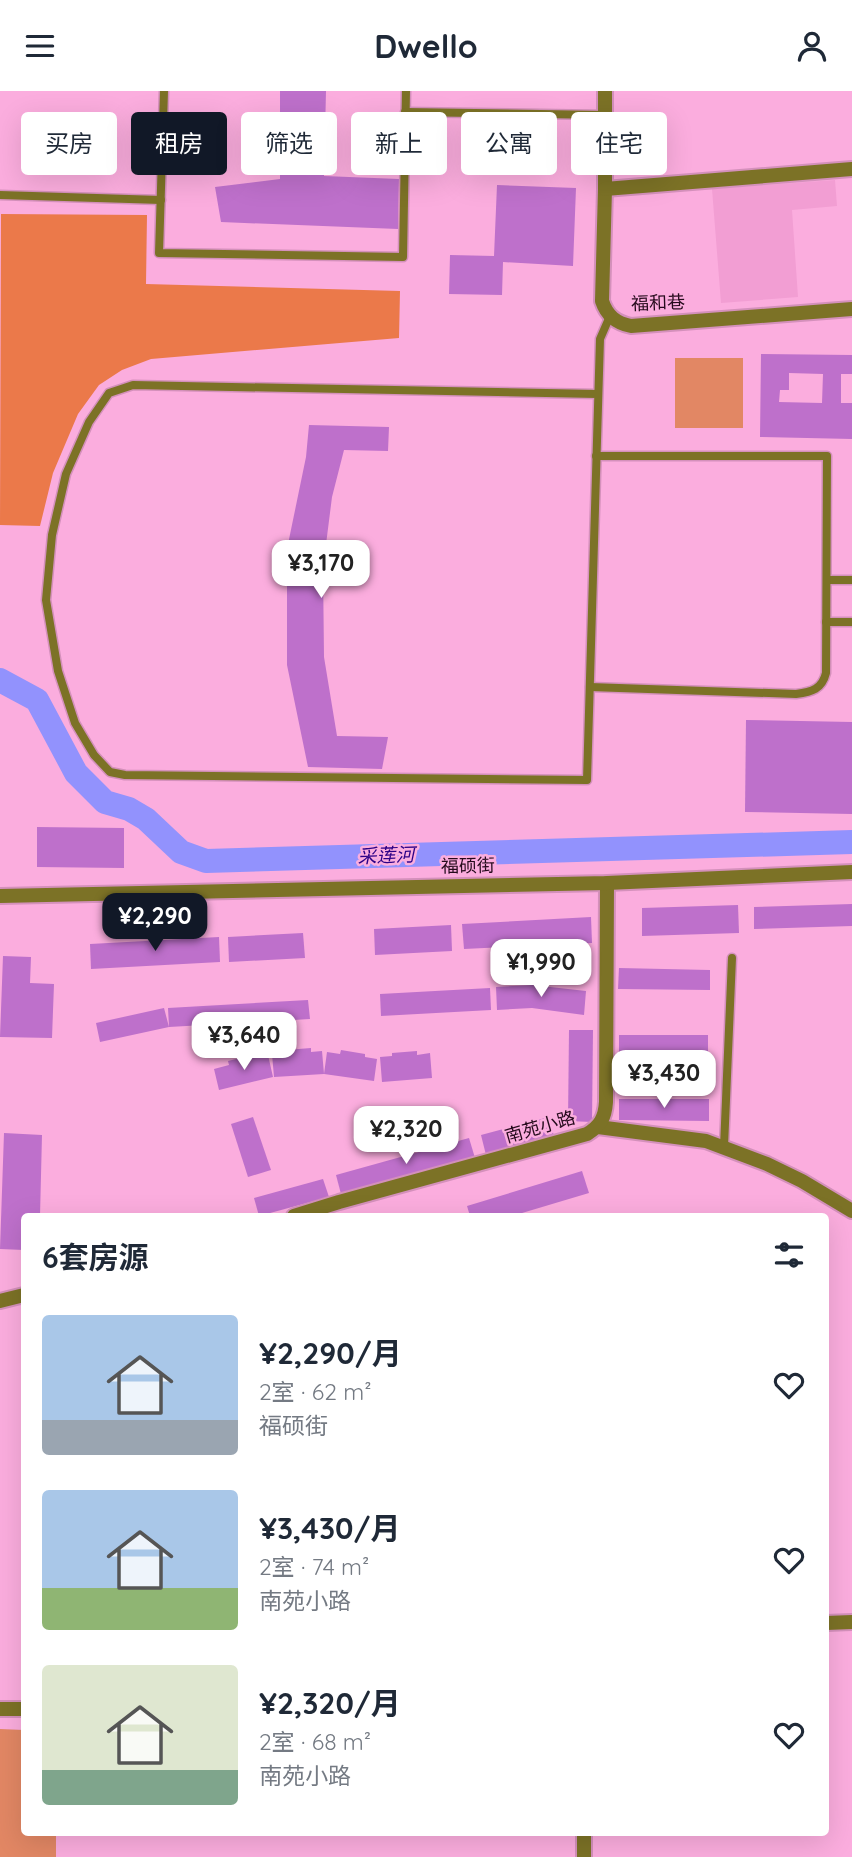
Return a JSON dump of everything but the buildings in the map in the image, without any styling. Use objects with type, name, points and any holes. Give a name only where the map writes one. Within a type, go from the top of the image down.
[{"type":"street","name":"福和巷","points":[[605,91],[605,112]]},
{"type":"street","points":[[605,189],[852,169]]},
{"type":"street","name":"福和巷","points":[[605,175],[602,300],[610,316],[616,321],[631,326],[852,309]]},
{"type":"street","name":"福硕街","points":[[0,896],[607,883],[852,872]]},
{"type":"street","name":"南苑小路","points":[[304,1213],[587,1134],[598,1127],[606,1115],[607,883]]},
{"type":"street","points":[[598,1127],[706,1141],[802,1181],[852,1211]]},
{"type":"street","points":[[0,1301],[21,1296]]},
{"type":"street","points":[[829,1623],[852,1622]]},
{"type":"street","points":[[0,1709],[21,1709]]},
{"type":"street","points":[[584,1836],[584,1857]]},
{"type":"lane","points":[[164,91],[159,253],[403,257],[404,175]]},
{"type":"lane","points":[[405,112],[406,91]]},
{"type":"lane","points":[[447,113],[571,114]]},
{"type":"lane","points":[[0,195],[161,200]]},
{"type":"lane","points":[[597,394],[133,385],[109,393],[89,422],[66,474],[52,535],[46,600],[58,671],[75,723],[93,755],[110,772],[125,775],[587,781],[597,394],[600,339],[610,316]]},
{"type":"lane","points":[[590,687],[796,694],[811,692],[819,687],[826,673],[827,456],[596,456]]},
{"type":"lane","points":[[827,580],[852,580]]},
{"type":"lane","points":[[826,621],[852,622]]},
{"type":"lane","points":[[724,1147],[732,958]]},
{"type":"shaded area","points":[[835,180],[837,206],[792,210],[798,297],[721,303],[712,189]]},
{"type":"shaded area","points":[[1,214],[147,215],[146,284],[400,291],[399,338],[151,359],[122,370],[99,385],[78,414],[53,473],[40,526],[0,525]]},
{"type":"shaded area","points":[[675,358],[743,358],[743,428],[675,428]]},
{"type":"shaded area","points":[[0,1729],[21,1730],[21,1836],[56,1836],[56,1857],[0,1857]]},
{"type":"waterway","name":"采莲河","points":[[0,680],[37,700],[76,773],[105,802],[129,809],[146,819],[181,852],[206,861],[852,842]]}]
